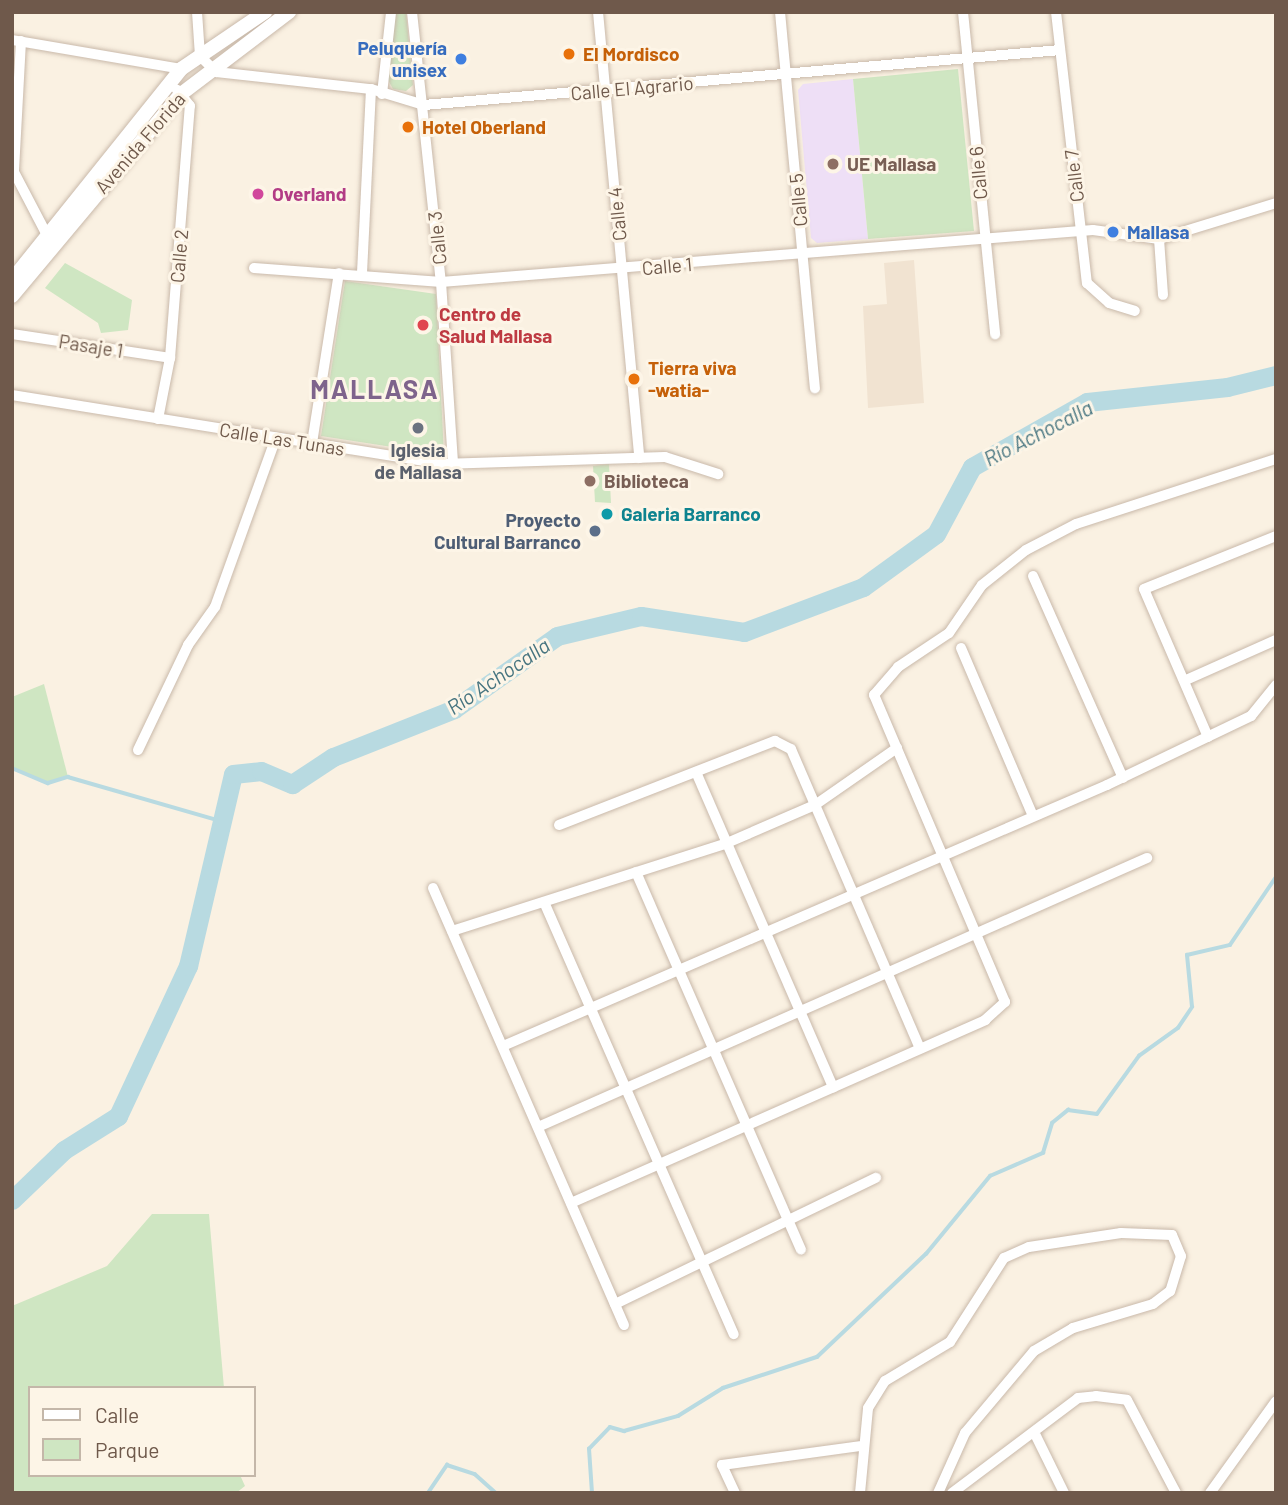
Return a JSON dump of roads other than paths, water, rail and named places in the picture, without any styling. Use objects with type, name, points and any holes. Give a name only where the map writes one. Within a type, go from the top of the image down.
[{"type":"main road","name":"Avenida Florida","points":[[12,280],[194,83],[204,62],[265,12]]},
{"type":"main road","name":"Avenida Florida","points":[[12,296],[52,238],[181,69],[204,62],[289,12]]},
{"type":"main road","points":[[181,69],[181,83],[194,83]]},
{"type":"street","points":[[197,12],[204,62]]},
{"type":"street","points":[[382,94],[391,12]]},
{"type":"street","name":"Calle 3","points":[[412,12],[442,282],[453,464]]},
{"type":"street","name":"Calle 4","points":[[598,12],[639,458]]},
{"type":"street","name":"Calle 5","points":[[780,12],[815,388]]},
{"type":"street","name":"Calle 6","points":[[963,12],[995,334]]},
{"type":"street","name":"Calle 7","points":[[1056,12],[1087,283],[1109,303],[1135,311]]},
{"type":"street","points":[[52,238],[15,180],[16,41],[181,69]]},
{"type":"street","name":"Calle El Agrario","points":[[204,62],[371,89],[424,105],[786,76],[1060,50]]},
{"type":"street","points":[[170,83],[181,94]]},
{"type":"street","points":[[362,273],[371,89]]},
{"type":"street","name":"Calle 2","points":[[158,419],[170,358],[190,106],[181,94]]},
{"type":"street","points":[[1163,295],[1159,239],[1276,203]]},
{"type":"street","name":"Calle 1","points":[[254,268],[362,273],[442,282],[622,270],[1080,232],[1159,239]]},
{"type":"street","points":[[312,443],[339,273]]},
{"type":"street","name":"Pasaje 1","points":[[12,334],[170,358]]},
{"type":"street","name":"Calle Las Tunas","points":[[12,395],[453,464],[665,457],[719,474]]},
{"type":"street","points":[[138,750],[188,645],[215,607],[276,438]]},
{"type":"street","points":[[571,1203],[985,1020],[1005,1002],[979,934],[874,695],[898,667],[949,633],[982,585],[1026,550],[1076,524],[1276,459]]},
{"type":"street","points":[[1208,737],[1186,680],[1144,589],[1276,536]]},
{"type":"street","points":[[1033,576],[1123,778]]},
{"type":"street","points":[[1186,680],[1276,640]]},
{"type":"street","points":[[961,648],[1033,816]]},
{"type":"street","points":[[503,1046],[1123,778],[1251,716],[1276,685]]},
{"type":"street","points":[[559,825],[775,741],[791,749],[920,1048]]},
{"type":"street","points":[[453,931],[727,843],[815,805],[897,748]]},
{"type":"street","points":[[696,772],[833,1087]]},
{"type":"street","points":[[538,1127],[1147,858]]},
{"type":"street","points":[[636,872],[801,1250]]},
{"type":"street","points":[[433,888],[624,1325]]},
{"type":"street","points":[[544,902],[734,1334]]},
{"type":"street","points":[[615,1304],[790,1225],[876,1178]]},
{"type":"street","points":[[860,1493],[860,1446],[868,1408],[885,1381],[950,1342],[1004,1258],[1029,1247],[1121,1233],[1172,1235],[1181,1256],[1170,1291],[1153,1304],[1073,1328],[1034,1351],[965,1433],[938,1493]]},
{"type":"street","points":[[952,1493],[1035,1436],[1078,1398],[1127,1400],[1176,1493]]},
{"type":"street","points":[[1210,1493],[1276,1401]]},
{"type":"street","points":[[1035,1436],[1064,1493]]},
{"type":"street","points":[[735,1493],[722,1465],[860,1446]]},
{"type":"waterway","name":"Río Achocalla","points":[[12,1200],[64,1150],[118,1116],[188,966],[233,774],[261,771],[292,784],[333,757],[454,709],[557,636],[641,616],[744,632],[863,587],[936,534],[972,467],[1087,402],[1227,387],[1276,375]]},
{"type":"waterway","points":[[12,768],[48,783],[68,777],[220,821]]},
{"type":"waterway","points":[[592,1493],[589,1449],[610,1427],[624,1431],[678,1416],[723,1388],[817,1357],[926,1254],[990,1176],[1043,1153],[1052,1123],[1068,1110],[1097,1114],[1139,1056],[1178,1028],[1192,1007],[1187,955],[1230,945],[1276,877]]},
{"type":"waterway","points":[[428,1493],[447,1465],[475,1474],[496,1493]]},
{"type":"place","name":"El Mordisco","points":[[569,54]]},
{"type":"place","name":"Peluquería unisex","points":[[461,59]]},
{"type":"place","name":"Hotel Oberland","points":[[408,127]]},
{"type":"place","name":"UE Mallasa","points":[[833,164]]},
{"type":"place","name":"Overland","points":[[258,194]]},
{"type":"place","name":"Mallasa","points":[[1113,232]]},
{"type":"place","name":"Centro de Salud Mallasa","points":[[423,325]]},
{"type":"place","name":"Tierra viva -watia-","points":[[634,379]]},
{"type":"place","name":"Iglesia de Mallasa","points":[[418,428]]},
{"type":"place","name":"Biblioteca","points":[[590,481]]},
{"type":"place","name":"Galeria Barranco","points":[[607,514]]},
{"type":"place","name":"Proyecto Cultural Barranco","points":[[595,531]]},
{"type":"district","name":"MALLASA","points":[[375,389]]}]
